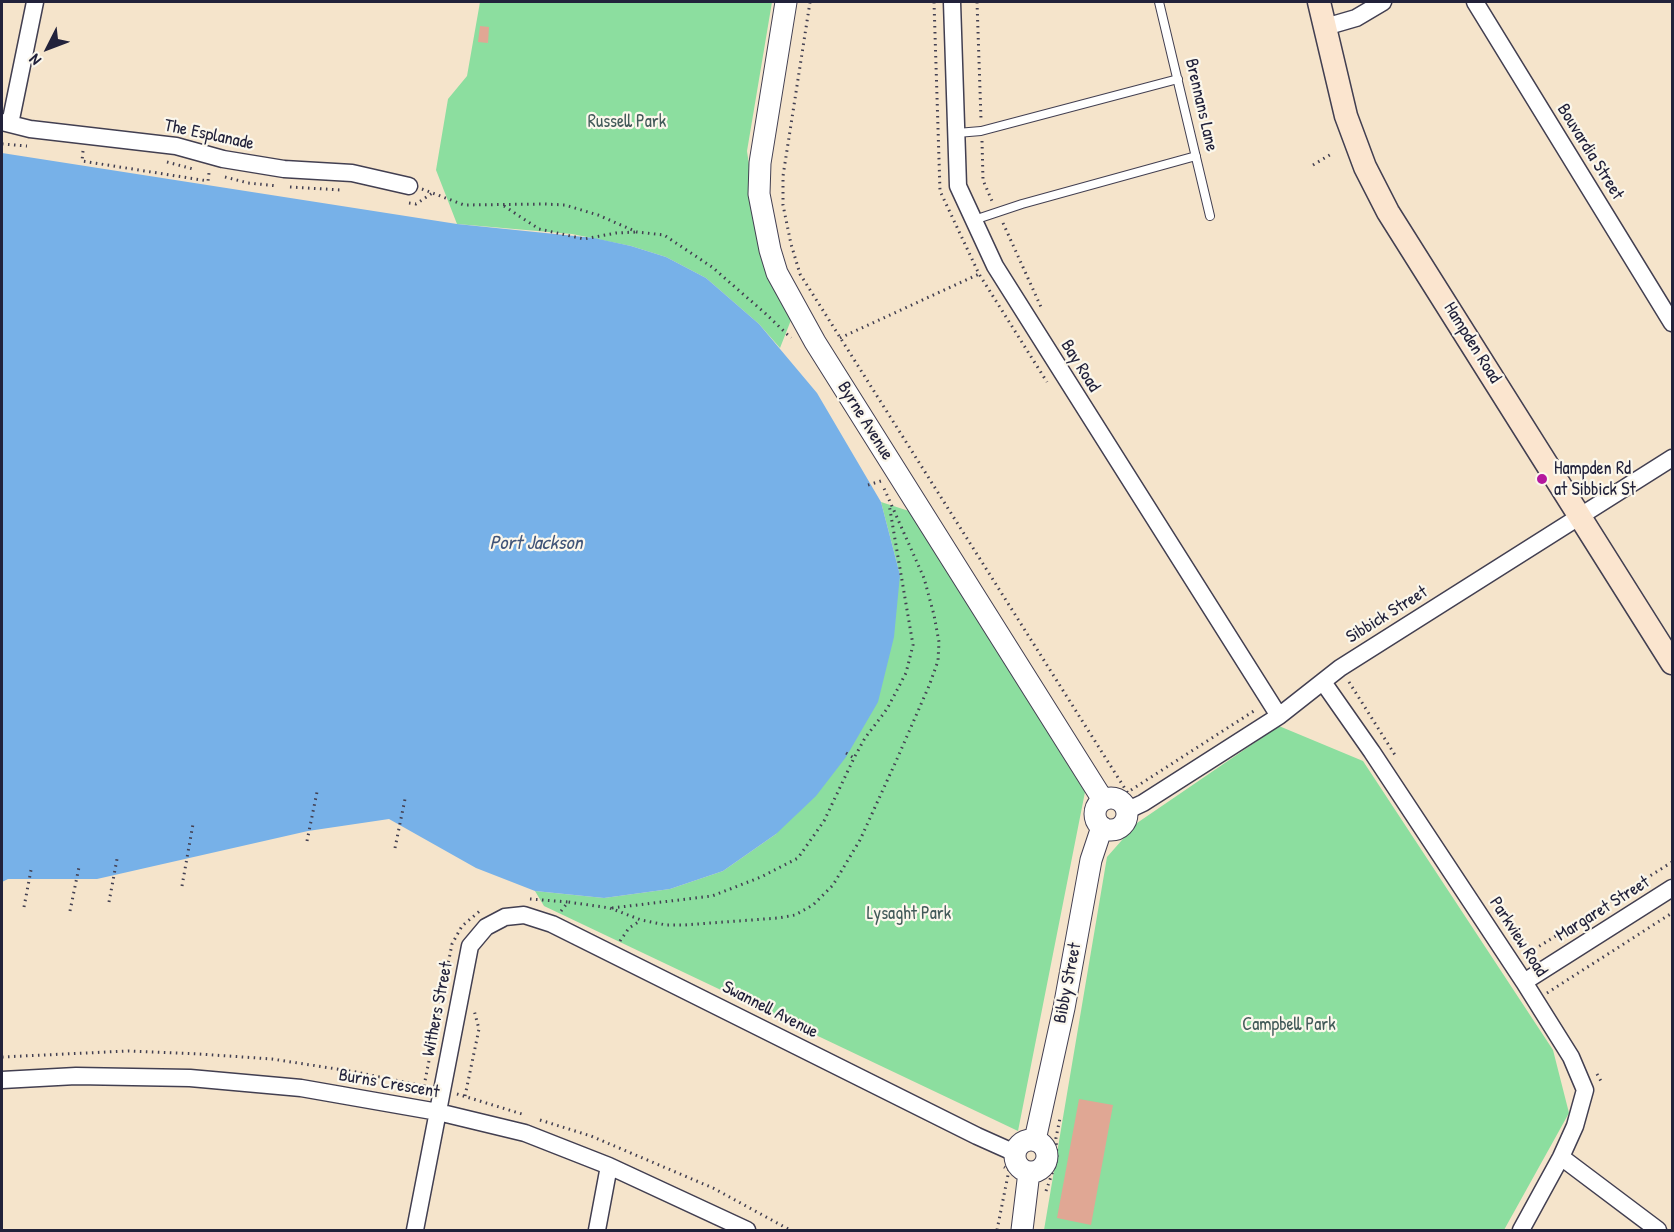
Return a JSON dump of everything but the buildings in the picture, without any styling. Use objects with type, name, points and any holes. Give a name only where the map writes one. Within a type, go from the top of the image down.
[{"type":"main road","name":"Hampden Road","points":[[1319,2],[1346,116],[1355,142],[1388,212],[1672,663]]},
{"type":"street","points":[[6,123],[35,2]]},
{"type":"street","name":"Byrne Avenue","points":[[786,2],[760,163],[761,204],[777,273],[815,342],[1103,800]]},
{"type":"street","name":"Bay Road","points":[[952,2],[958,186],[995,266],[1279,716]]},
{"type":"street","points":[[1325,27],[1356,18],[1383,2]]},
{"type":"street","name":"Bouvardia Street","points":[[1475,2],[1672,323]]},
{"type":"street","name":"The Esplanade","points":[[6,123],[30,129],[95,138],[145,141],[176,146],[223,159],[284,170],[352,173],[409,186]]},
{"type":"street","name":"Sibbick Street","points":[[1131,809],[1279,716],[1340,668],[1672,458]]},
{"type":"street","name":"Parkview Road","points":[[1323,682],[1524,982],[1571,1056],[1585,1090],[1575,1126],[1521,1230]]},
{"type":"street","points":[[1109,798],[1118,800],[1131,809],[1125,821],[1117,829],[1112,830],[1098,824],[1096,808],[1103,800],[1109,798]]},
{"type":"street","name":"Bibby Street","points":[[1035,1140],[1064,1008],[1091,860],[1102,827]]},
{"type":"street","name":"Margaret Street","points":[[1524,982],[1672,888]]},
{"type":"street","name":"Swannell Avenue","points":[[504,916],[524,915],[552,924],[613,953],[978,1136],[1007,1158]]},
{"type":"street","name":"Withers Street","points":[[415,1230],[470,946],[486,927],[504,916]]},
{"type":"street","name":"Burns Crescent","points":[[2,1080],[76,1076],[190,1078],[301,1088],[438,1112],[525,1133],[609,1166],[747,1230]]},
{"type":"street","points":[[1035,1140],[1043,1145],[1047,1159],[1039,1170],[1029,1172],[1007,1158],[1022,1142],[1035,1140]]},
{"type":"street","points":[[1561,1156],[1658,1230]]},
{"type":"street","points":[[597,1230],[609,1166]]},
{"type":"street","points":[[1022,1230],[1029,1172]]},
{"type":"lane","name":"Brennans Lane","points":[[1160,2],[1210,216]]},
{"type":"lane","points":[[957,133],[981,131],[1178,79]]},
{"type":"lane","points":[[974,220],[1196,156]]},
{"type":"path","points":[[810,2],[783,176],[783,205],[800,274],[1131,809]]},
{"type":"path","points":[[977,2],[983,180],[1042,308]]},
{"type":"path","points":[[83,150],[82,161],[208,181],[208,173]]},
{"type":"path","points":[[1313,165],[1333,153]]},
{"type":"path","points":[[409,186],[434,192],[464,205],[565,205],[598,215],[637,232]]},
{"type":"path","points":[[503,205],[539,229],[584,239],[616,233],[637,232],[664,235],[712,267],[766,314],[795,344]]},
{"type":"path","points":[[840,338],[979,274]]},
{"type":"path","points":[[610,908],[712,896],[761,877],[798,858],[824,821],[865,738],[887,710],[906,673],[913,645],[889,502],[881,481],[868,485]]},
{"type":"path","points":[[552,924],[568,902],[610,908],[641,920],[666,925],[795,915],[813,905],[833,885],[847,865],[897,759],[938,661],[939,642],[924,578],[889,502]]},
{"type":"path","points":[[846,753],[854,758]]},
{"type":"path","points":[[308,841],[317,792]]},
{"type":"path","points":[[395,848],[405,798]]},
{"type":"path","points":[[182,886],[193,824]]},
{"type":"path","points":[[109,902],[117,859]]},
{"type":"path","points":[[1523,957],[1672,862]]},
{"type":"path","points":[[70,911],[79,867]]},
{"type":"path","points":[[24,907],[31,870]]},
{"type":"path","points":[[1546,994],[1672,913]]},
{"type":"path","points":[[613,953],[623,936],[641,920]]},
{"type":"path","points":[[465,1096],[479,1029],[477,1016],[471,1004]]},
{"type":"path","points":[[2,1057],[128,1051],[199,1053],[283,1061],[356,1072],[430,1087]]},
{"type":"path","points":[[1046,1192],[1057,1159],[1056,1138],[1060,1116]]},
{"type":"path","points":[[997,1230],[1009,1170],[1007,1158]]},
{"type":"green space","name":"Russell Park","points":[[480,2],[772,2],[747,151],[761,247],[791,320],[780,348],[759,324],[706,278],[666,257],[631,246],[572,234],[457,224],[436,170],[448,99],[467,76]]},
{"type":"green space","name":"Lysaght Park","points":[[881,502],[909,511],[1085,792],[1018,1131],[544,906],[535,891],[604,898],[670,889],[723,871],[776,834],[900,575]]},
{"type":"green space","name":"Campbell Park","points":[[1279,726],[1363,761],[1553,1050],[1569,1113],[1504,1230],[1044,1230],[1107,857],[1137,823]]},
{"type":"water","name":"Port Jackson","points":[[2,153],[457,224],[594,238],[666,257],[706,278],[759,324],[817,393],[881,502],[900,575],[894,637],[878,702],[846,757],[816,796],[776,834],[723,871],[670,889],[604,898],[535,891],[476,868],[389,819],[308,831],[97,879],[8,879],[2,882]]},
{"type":"place","name":"Hampden Rd at Sibbick St","points":[[1542,479]]}]
